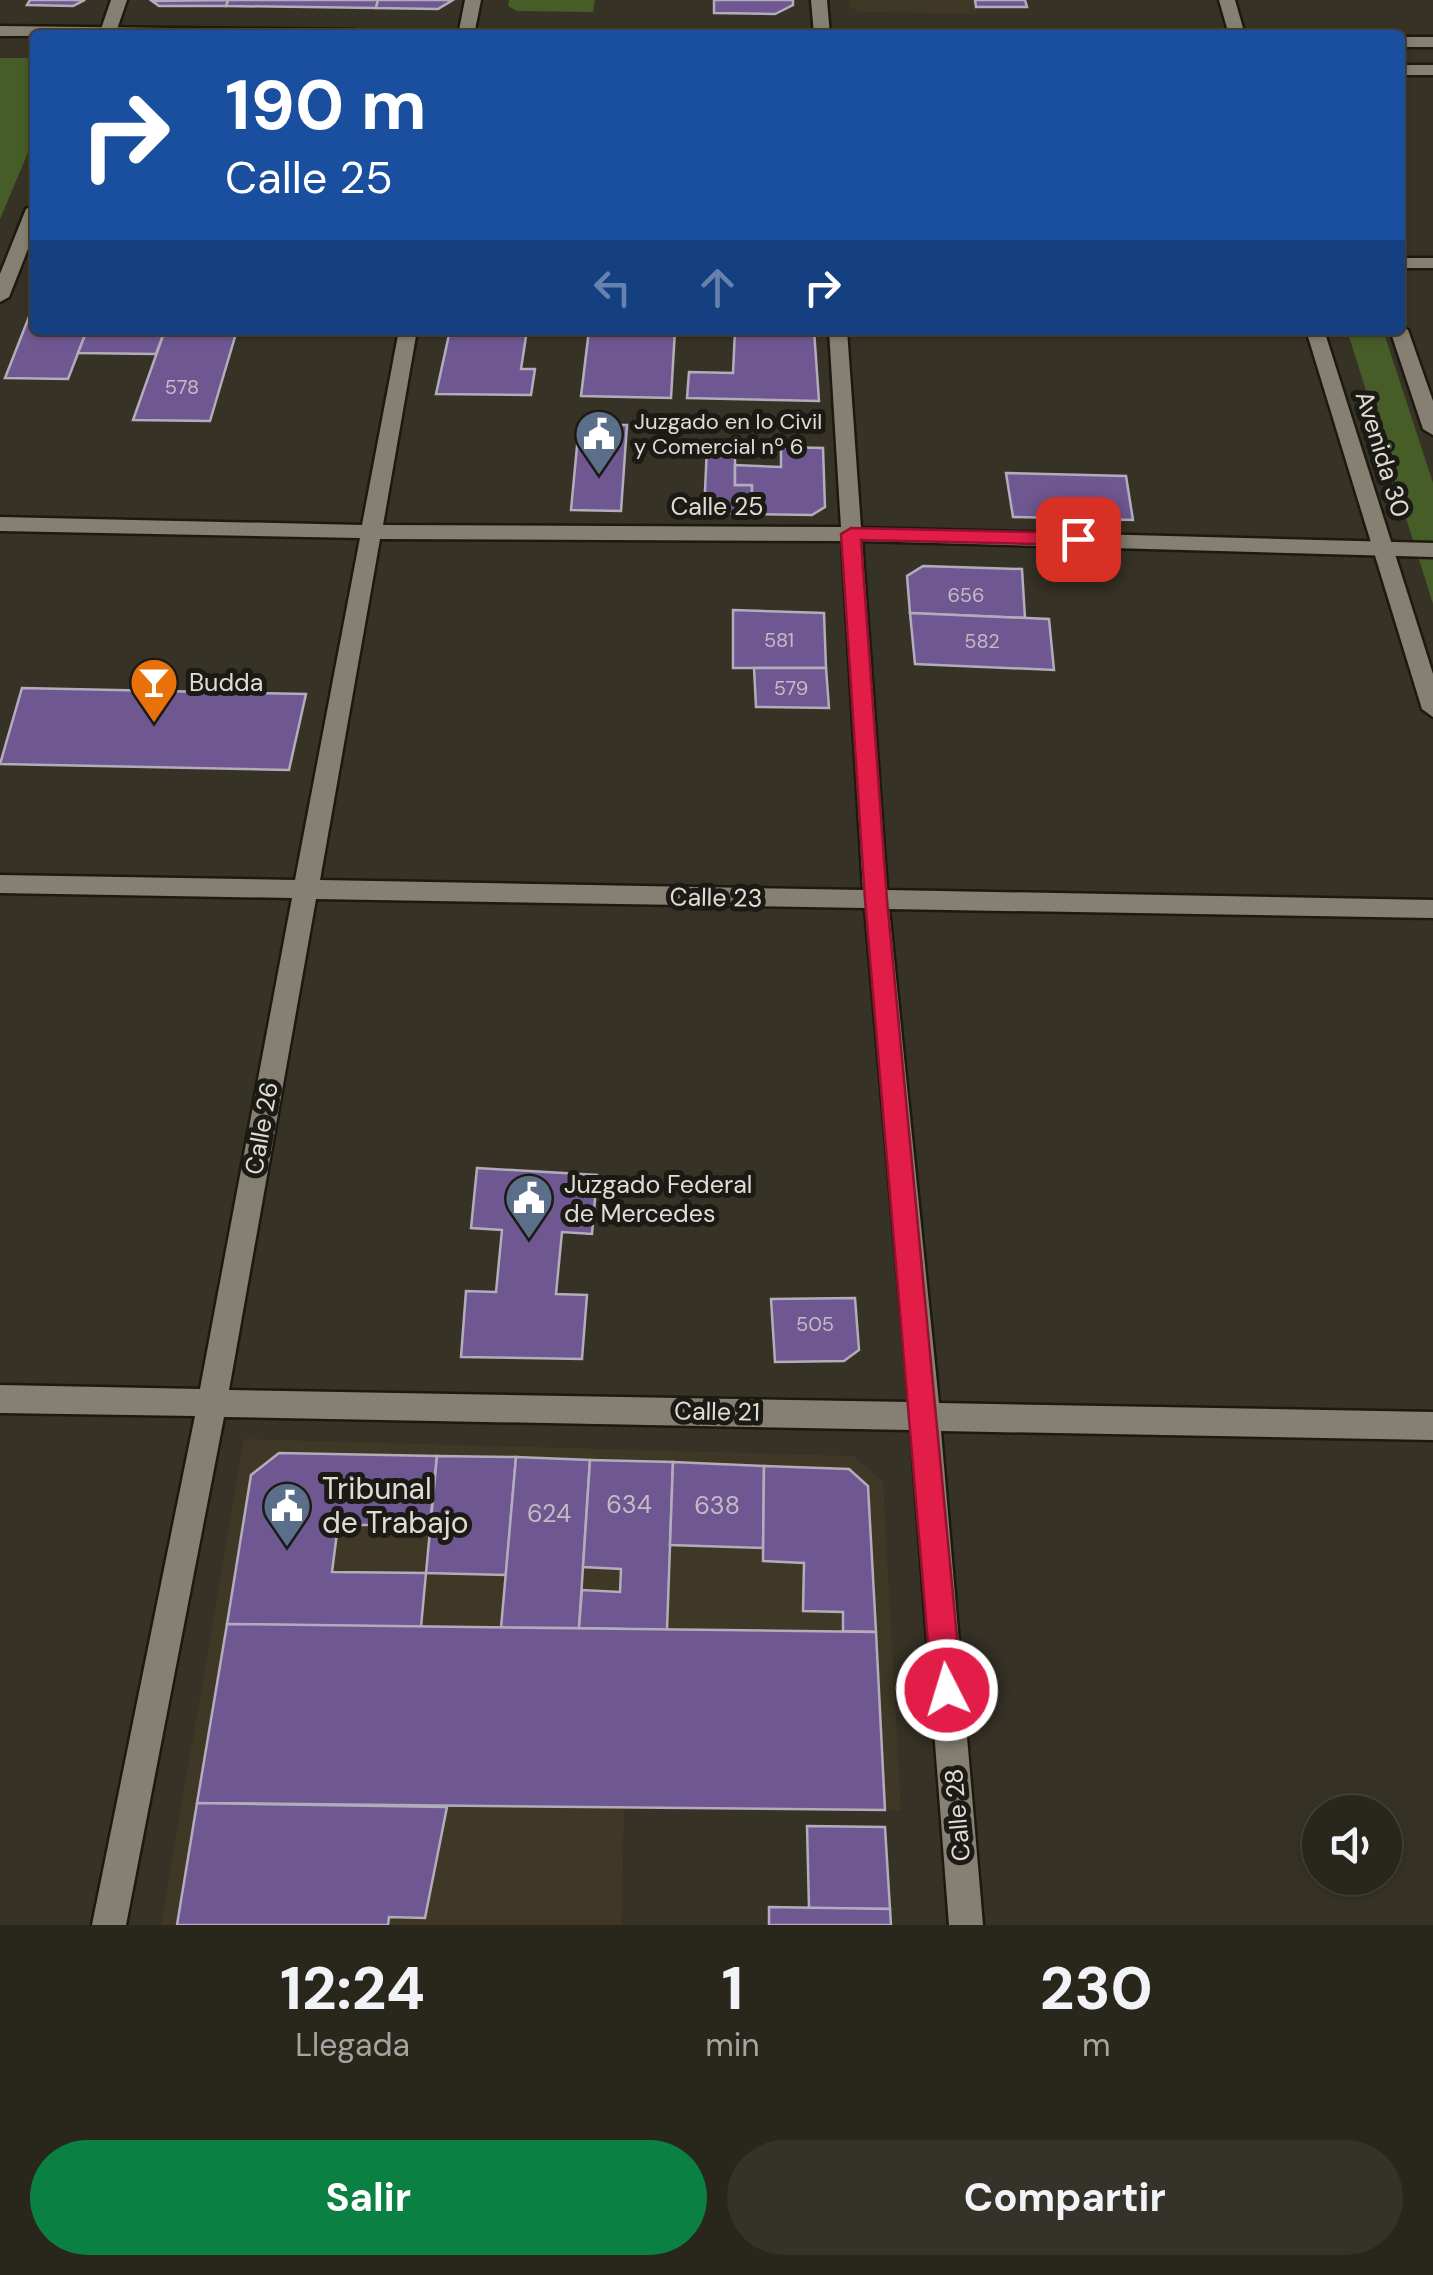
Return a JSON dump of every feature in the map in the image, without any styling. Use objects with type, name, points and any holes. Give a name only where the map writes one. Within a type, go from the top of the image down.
[{"type":"street","points":[[108,30],[119,0]]},
{"type":"street","points":[[467,30],[474,0]]},
{"type":"street","points":[[819,0],[822,30]]},
{"type":"street","points":[[1227,0],[1236,30]]},
{"type":"street","points":[[0,31],[30,32]]},
{"type":"street","points":[[1405,42],[1433,42]]},
{"type":"street","points":[[1405,70],[1433,70]]},
{"type":"street","points":[[0,297],[30,222]]},
{"type":"street","points":[[1405,263],[1433,263]]},
{"type":"street","name":"Calle 26","points":[[110,1925],[212,1403],[407,335]]},
{"type":"street","name":"Calle 28","points":[[838,335],[876,900],[925,1415],[966,1925]]},
{"type":"street","name":"Avenida 30","points":[[1318,335],[1433,709]]},
{"type":"street","points":[[1401,335],[1433,429]]},
{"type":"street","name":"Calle 25","points":[[0,524],[372,532],[851,534],[1433,550]]},
{"type":"street","name":"Calle 23","points":[[0,884],[1433,909]]},
{"type":"street","name":"Calle 21","points":[[0,1399],[1433,1426]]},
{"type":"shaded area","points":[[849,0],[975,0],[977,14],[859,12],[850,7]]},
{"type":"shaded area","points":[[244,1439],[853,1456],[883,1481],[901,1810],[624,1808],[622,1925],[161,1925]]},
{"type":"green space","points":[[509,0],[595,0],[593,12],[517,11],[508,6]]},
{"type":"green space","points":[[0,58],[30,58],[30,148],[0,219]]},
{"type":"green space","points":[[1349,335],[1385,335],[1433,483],[1433,604]]},
{"type":"building","points":[[30,0],[85,0],[73,6],[27,5]]},
{"type":"building","points":[[228,0],[378,0],[376,8],[226,6]]},
{"type":"building","points":[[228,0],[226,6],[159,6],[152,1]]},
{"type":"building","points":[[378,0],[453,0],[438,9],[376,8]]},
{"type":"building","points":[[714,0],[793,0],[793,5],[775,14],[714,13]]},
{"type":"building","points":[[975,0],[1025,0],[1027,7],[976,7]]},
{"type":"building","points":[[30,314],[30,335],[85,335],[68,379],[5,378]]},
{"type":"building","points":[[85,335],[163,335],[156,354],[78,353]]},
{"type":"building","points":[[163,335],[236,335],[210,421],[133,420]]},
{"type":"building","points":[[449,335],[526,335],[521,369],[535,369],[531,395],[436,394]]},
{"type":"building","points":[[588,335],[675,335],[671,398],[581,396]]},
{"type":"building","points":[[735,335],[814,335],[819,401],[687,398],[689,372],[733,373]]},
{"type":"building","name":"Juzgado en lo Civil y Comercial nº 6","points":[[579,425],[627,425],[621,511],[571,510]]},
{"type":"building","points":[[707,446],[735,446],[735,485],[752,485],[752,514],[704,513]]},
{"type":"building","points":[[781,447],[823,448],[825,507],[812,515],[752,514],[752,485],[735,485],[735,465],[781,467]]},
{"type":"building","points":[[1006,473],[1126,476],[1133,520],[1013,517]]},
{"type":"building","points":[[923,566],[1022,569],[1025,618],[910,613],[907,576]]},
{"type":"building","points":[[733,610],[824,613],[826,668],[733,668]]},
{"type":"building","points":[[910,613],[1049,619],[1054,670],[915,664]]},
{"type":"building","points":[[754,668],[826,668],[829,708],[756,707]]},
{"type":"building","name":"Budda","points":[[22,688],[306,694],[289,770],[0,764]]},
{"type":"building","points":[[477,1168],[597,1175],[592,1234],[562,1232],[556,1294],[587,1295],[582,1359],[461,1357],[466,1291],[496,1292],[502,1230],[471,1228]]},
{"type":"building","points":[[855,1298],[859,1350],[844,1361],[775,1362],[771,1299]]},
{"type":"building","name":"Tribunal de Trabajo","points":[[279,1453],[437,1456],[430,1525],[338,1525],[332,1572],[426,1573],[421,1627],[227,1624],[251,1475]]},
{"type":"building","points":[[437,1456],[516,1457],[506,1575],[426,1573]]},
{"type":"building","points":[[516,1457],[590,1460],[579,1628],[501,1628]]},
{"type":"building","points":[[590,1460],[673,1462],[667,1630],[579,1628],[582,1590],[620,1592],[621,1569],[583,1567]]},
{"type":"building","points":[[673,1462],[764,1466],[763,1548],[670,1545]]},
{"type":"building","points":[[764,1466],[849,1469],[868,1486],[876,1632],[843,1631],[843,1612],[803,1611],[804,1563],[763,1561]]},
{"type":"building","points":[[227,1624],[876,1632],[885,1810],[197,1803]]},
{"type":"building","points":[[197,1803],[447,1807],[425,1918],[389,1917],[388,1925],[177,1925]]},
{"type":"building","points":[[807,1826],[885,1827],[890,1909],[809,1908]]},
{"type":"building","points":[[769,1907],[890,1909],[891,1925],[769,1925]]},
{"type":"place","name":"Juzgado en lo Civil y Comercial nº 6","points":[[599,476]]},
{"type":"place","name":"Budda","points":[[154,724]]},
{"type":"place","name":"Juzgado Federal de Mercedes","points":[[529,1240]]},
{"type":"place","name":"Tribunal de Trabajo","points":[[287,1548]]},
{"type":"route","points":[[947,1690],[876,900],[851,534],[1078,539]]}]
